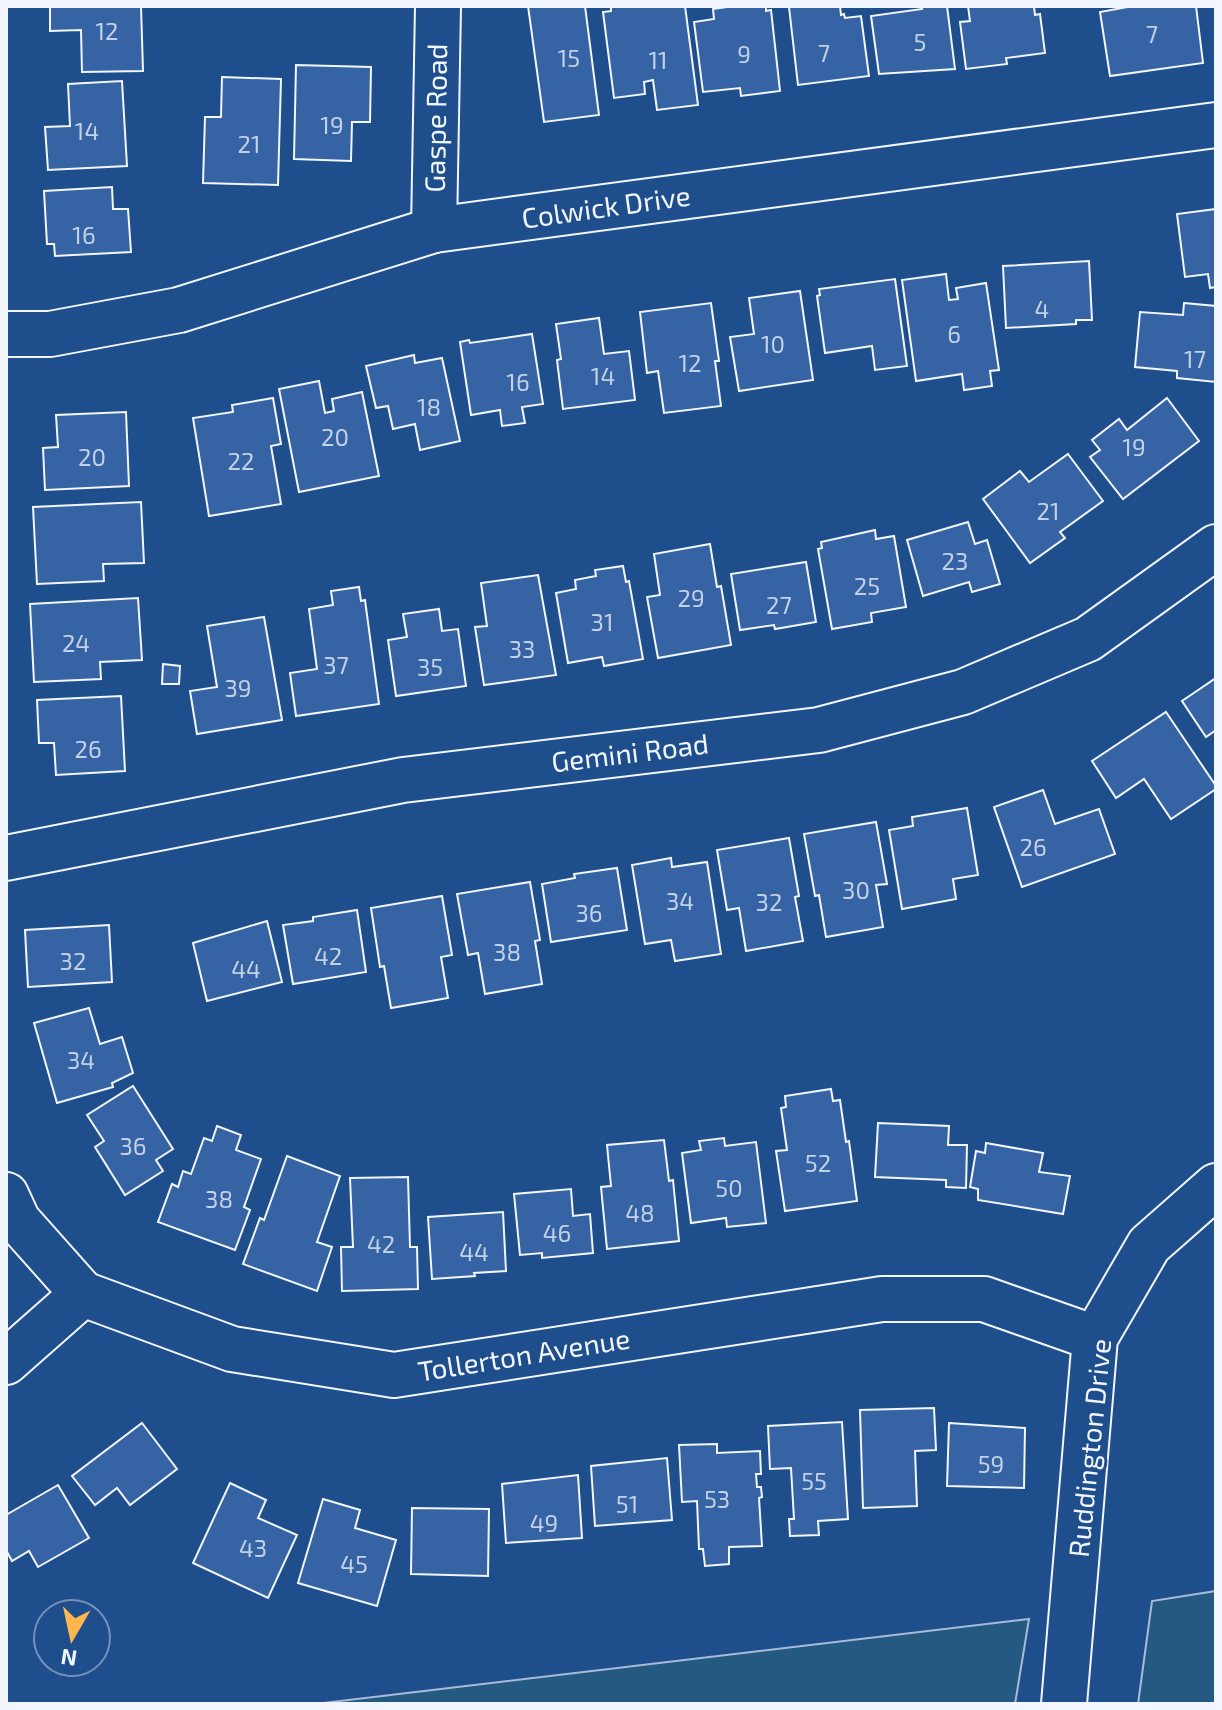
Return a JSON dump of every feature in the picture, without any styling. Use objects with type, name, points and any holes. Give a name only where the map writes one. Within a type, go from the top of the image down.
[{"type":"street","name":"Gaspe Road","points":[[434,230],[438,6]]},
{"type":"street","name":"Colwick Drive","points":[[6,334],[50,334],[179,310],[434,230],[1216,125]]},
{"type":"street","name":"Gemini Road","points":[[6,858],[403,780],[819,730],[963,692],[1088,639],[1216,547]]},
{"type":"street","name":"Ruddington Drive","points":[[1064,1704],[1095,1338],[1149,1245],[1216,1186]]},
{"type":"street","name":"Tollerton Avenue","points":[[6,1195],[18,1221],[83,1294],[232,1349],[394,1375],[882,1299],[984,1299],[1095,1338]]},
{"type":"street","points":[[6,1362],[83,1294]]},
{"type":"shaded area","points":[[1216,1591],[1216,1704],[1138,1704],[1152,1601]]},
{"type":"shaded area","points":[[1029,1619],[1015,1704],[315,1704]]},
{"type":"building","points":[[50,6],[141,6],[143,71],[82,72],[81,30],[50,31]]},
{"type":"building","points":[[528,6],[585,6],[599,115],[544,122]]},
{"type":"building","points":[[611,6],[685,6],[698,105],[657,110],[653,80],[644,82],[645,94],[614,98],[603,12],[611,11]]},
{"type":"building","points":[[766,6],[766,11],[771,10],[780,91],[741,96],[740,88],[703,92],[694,22],[714,19],[713,9]]},
{"type":"building","points":[[840,6],[841,15],[844,14],[845,18],[861,16],[869,76],[798,85],[789,7]]},
{"type":"building","points":[[921,6],[947,6],[955,69],[879,74],[871,16],[922,9]]},
{"type":"building","points":[[968,6],[1034,6],[1035,15],[1040,14],[1045,53],[1006,58],[1007,64],[966,69],[960,22],[970,21]]},
{"type":"building","points":[[1133,6],[1196,6],[1203,63],[1110,76],[1100,12]]},
{"type":"building","points":[[296,65],[371,67],[370,122],[352,122],[351,161],[294,159]]},
{"type":"building","points":[[222,77],[281,79],[278,185],[203,183],[205,117],[221,117]]},
{"type":"building","points":[[122,81],[127,166],[48,170],[45,127],[70,126],[68,84]]},
{"type":"building","points":[[112,187],[113,209],[128,209],[131,252],[55,256],[54,244],[47,244],[44,191]]},
{"type":"building","points":[[1216,209],[1216,287],[1210,288],[1208,274],[1185,277],[1177,214]]},
{"type":"building","points":[[1089,261],[1092,320],[1076,320],[1076,324],[1006,328],[1003,266]]},
{"type":"building","points":[[946,274],[949,300],[958,299],[956,288],[986,283],[999,370],[990,371],[992,386],[964,390],[962,374],[916,381],[902,280]]},
{"type":"building","points":[[895,279],[907,366],[875,370],[872,346],[825,353],[817,296],[820,295],[819,289]]},
{"type":"building","points":[[800,291],[813,380],[739,391],[730,337],[754,334],[749,298]]},
{"type":"building","points":[[711,303],[721,406],[664,413],[658,371],[647,373],[640,312]]},
{"type":"building","points":[[1184,303],[1216,306],[1216,382],[1177,378],[1177,371],[1135,367],[1140,312],[1183,315]]},
{"type":"building","points":[[599,318],[604,354],[629,351],[635,400],[563,409],[556,324]]},
{"type":"building","points":[[532,334],[543,404],[522,407],[525,423],[502,426],[500,410],[471,415],[460,342]]},
{"type":"building","points":[[414,355],[415,363],[442,358],[460,441],[420,450],[415,424],[393,429],[388,406],[376,408],[366,366]]},
{"type":"building","points":[[319,381],[325,413],[334,411],[332,399],[362,392],[379,476],[299,492],[279,389]]},
{"type":"building","points":[[273,398],[281,444],[271,446],[281,504],[209,516],[193,418],[233,412],[232,405]]},
{"type":"building","points":[[1167,398],[1199,441],[1123,499],[1090,457],[1100,450],[1092,440],[1119,419],[1127,430]]},
{"type":"building","points":[[126,412],[129,486],[45,490],[43,448],[58,447],[56,415]]},
{"type":"building","points":[[1068,454],[1103,501],[1060,532],[1065,538],[1030,563],[983,499],[1020,471],[1029,482]]},
{"type":"building","points":[[141,502],[144,563],[103,564],[104,581],[37,584],[33,507]]},
{"type":"building","points":[[968,522],[975,544],[987,540],[1000,584],[972,592],[969,582],[923,596],[907,540]]},
{"type":"building","points":[[875,530],[876,539],[894,536],[906,607],[871,613],[872,622],[832,629],[818,549],[822,548],[821,542]]},
{"type":"building","points":[[710,544],[731,645],[658,658],[647,597],[660,595],[654,554]]},
{"type":"building","points":[[806,562],[816,622],[775,629],[774,625],[740,630],[731,574]]},
{"type":"building","points":[[623,566],[626,582],[629,581],[643,659],[604,666],[602,657],[568,663],[556,593],[576,589],[575,580],[596,576],[595,570]]},
{"type":"building","points":[[538,575],[556,675],[484,685],[475,627],[487,626],[481,583]]},
{"type":"building","points":[[359,587],[361,601],[365,600],[379,704],[296,716],[290,673],[317,669],[309,609],[333,605],[331,591]]},
{"type":"building","points":[[138,598],[142,660],[100,662],[101,679],[34,682],[30,604]]},
{"type":"building","points":[[439,609],[442,631],[458,629],[466,686],[396,696],[388,640],[407,637],[403,614]]},
{"type":"building","points":[[264,617],[282,720],[197,734],[190,691],[217,687],[207,626]]},
{"type":"building","points":[[163,664],[180,666],[179,684],[162,684]]},
{"type":"building","points":[[1216,678],[1216,730],[1206,737],[1182,701]]},
{"type":"building","points":[[121,696],[125,771],[56,775],[54,743],[39,743],[37,700]]},
{"type":"building","points":[[1166,712],[1216,786],[1216,789],[1171,819],[1144,779],[1116,798],[1092,761]]},
{"type":"building","points":[[1043,790],[1055,824],[1099,809],[1115,854],[1022,887],[994,807]]},
{"type":"building","points":[[967,808],[978,875],[953,879],[956,899],[902,909],[889,830],[913,826],[912,817]]},
{"type":"building","points":[[876,822],[887,884],[876,885],[883,927],[826,937],[804,834]]},
{"type":"building","points":[[789,838],[803,941],[746,951],[739,908],[727,910],[717,850]]},
{"type":"building","points":[[671,858],[672,867],[707,862],[721,954],[675,961],[671,940],[645,944],[632,865]]},
{"type":"building","points":[[617,868],[627,930],[551,942],[542,884],[575,878],[574,874]]},
{"type":"building","points":[[530,882],[540,940],[535,941],[542,984],[485,994],[478,953],[468,955],[457,894]]},
{"type":"building","points":[[442,896],[452,955],[441,957],[448,998],[391,1008],[384,966],[380,967],[371,908]]},
{"type":"building","points":[[357,910],[366,972],[293,984],[283,925]]},
{"type":"building","points":[[267,921],[282,982],[207,1001],[193,943]]},
{"type":"building","points":[[109,925],[112,982],[28,987],[25,930]]},
{"type":"building","points":[[89,1008],[100,1044],[122,1037],[133,1073],[112,1083],[113,1087],[57,1103],[34,1023]]},
{"type":"building","points":[[133,1086],[173,1149],[156,1160],[163,1171],[125,1195],[95,1147],[104,1141],[87,1115]]},
{"type":"building","points":[[831,1089],[833,1101],[840,1100],[857,1201],[785,1211],[776,1151],[787,1150],[781,1108],[786,1107],[785,1096]]},
{"type":"building","points":[[878,1123],[949,1126],[948,1145],[967,1145],[966,1188],[946,1187],[946,1180],[875,1177]]},
{"type":"building","points":[[217,1126],[241,1135],[236,1150],[261,1159],[244,1207],[250,1210],[235,1250],[158,1222],[172,1184],[178,1187],[183,1171],[191,1174],[204,1138],[212,1141]]},
{"type":"building","points":[[724,1138],[725,1146],[756,1142],[766,1223],[727,1227],[726,1218],[691,1223],[682,1153],[701,1150],[699,1141]]},
{"type":"building","points":[[664,1140],[669,1181],[673,1180],[679,1241],[607,1249],[601,1187],[611,1186],[607,1145]]},
{"type":"building","points":[[986,1143],[1043,1153],[1039,1172],[1070,1176],[1063,1214],[978,1200],[978,1189],[970,1187],[976,1151],[985,1153]]},
{"type":"building","points":[[287,1156],[340,1176],[317,1242],[332,1247],[317,1291],[243,1264],[260,1218],[264,1220]]},
{"type":"building","points":[[408,1177],[410,1247],[417,1247],[418,1289],[342,1291],[341,1247],[353,1247],[350,1178]]},
{"type":"building","points":[[571,1189],[573,1216],[590,1214],[593,1253],[542,1258],[542,1253],[520,1255],[514,1194]]},
{"type":"building","points":[[503,1212],[506,1271],[432,1279],[428,1217]]},
{"type":"building","points":[[934,1408],[936,1450],[915,1451],[917,1506],[863,1508],[860,1410]]},
{"type":"building","points":[[842,1422],[848,1519],[818,1521],[819,1535],[790,1536],[789,1519],[794,1519],[791,1468],[770,1469],[768,1426]]},
{"type":"building","points":[[142,1423],[177,1469],[130,1505],[117,1488],[95,1505],[72,1476]]},
{"type":"building","points":[[949,1423],[1025,1428],[1024,1488],[947,1486]]},
{"type":"building","points":[[717,1444],[717,1453],[760,1451],[761,1474],[756,1474],[762,1497],[759,1498],[762,1546],[729,1547],[729,1564],[705,1566],[703,1549],[699,1549],[697,1501],[682,1502],[679,1445]]},
{"type":"building","points":[[667,1458],[672,1520],[595,1526],[591,1466]]},
{"type":"building","points":[[578,1475],[582,1538],[506,1543],[502,1484]]},
{"type":"building","points":[[230,1483],[266,1500],[258,1518],[297,1535],[268,1598],[193,1563]]},
{"type":"building","points":[[58,1485],[89,1538],[38,1567],[29,1551],[12,1561],[6,1550],[6,1515]]},
{"type":"building","points":[[323,1499],[360,1510],[355,1528],[396,1540],[377,1606],[298,1583]]},
{"type":"building","points":[[412,1508],[489,1509],[488,1576],[411,1574]]}]
